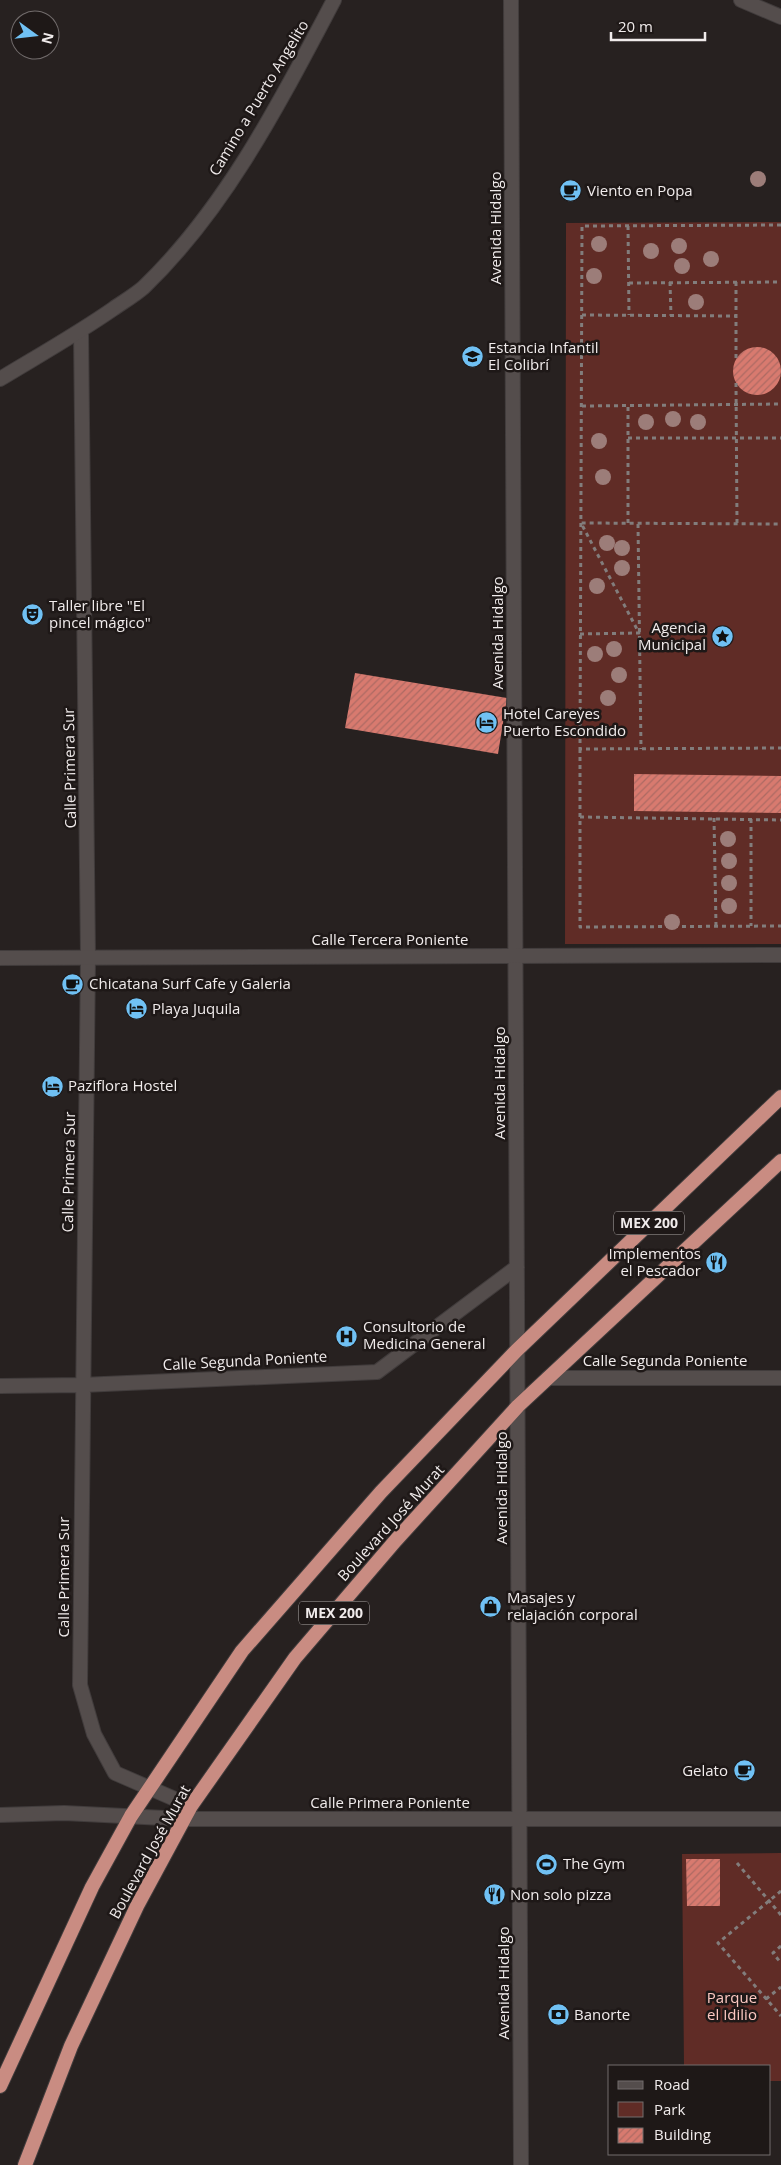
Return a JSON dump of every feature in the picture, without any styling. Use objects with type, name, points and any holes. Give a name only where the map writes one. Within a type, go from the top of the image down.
[{"type":"highway","name":"Boulevard José Murat","points":[[0,2086],[92,1887],[131,1816],[242,1651],[381,1492],[517,1350],[781,1097]]},
{"type":"highway","name":"Boulevard José Murat","points":[[25,2165],[71,2046],[137,1906],[191,1806],[295,1658],[396,1540],[518,1406],[781,1161]]},
{"type":"street","name":"Camino a Puerto Angelito","points":[[0,379],[81,332],[143,288],[198,226],[247,156],[302,62],[334,0]]},
{"type":"street","name":"Avenida Hidalgo","points":[[511,0],[521,2165]]},
{"type":"street","points":[[741,0],[781,17]]},
{"type":"street","name":"Calle Primera Sur","points":[[81,332],[88,957],[80,1685],[94,1734],[115,1773],[191,1806]]},
{"type":"street","name":"Calle Tercera Poniente","points":[[0,958],[781,955]]},
{"type":"street","name":"Calle Segunda Poniente","points":[[0,1386],[82,1385],[377,1372],[517,1267]]},
{"type":"street","name":"Calle Segunda Poniente","points":[[548,1378],[781,1378]]},
{"type":"street","name":"Calle Primera Poniente","points":[[0,1815],[64,1813],[184,1820],[781,1819]]},
{"type":"path","points":[[781,225],[582,226],[580,927],[781,926]]},
{"type":"path","points":[[628,226],[629,315]]},
{"type":"path","points":[[670,282],[671,316]]},
{"type":"path","points":[[736,282],[736,360]]},
{"type":"path","points":[[629,283],[781,282]]},
{"type":"path","points":[[582,315],[736,316]]},
{"type":"path","points":[[736,383],[737,524]]},
{"type":"path","points":[[582,406],[781,404]]},
{"type":"path","points":[[628,406],[628,523]]},
{"type":"path","points":[[628,438],[781,438]]},
{"type":"path","points":[[581,523],[781,524]]},
{"type":"path","points":[[581,523],[639,633]]},
{"type":"path","points":[[638,524],[640,749]]},
{"type":"path","points":[[580,634],[639,633]]},
{"type":"path","points":[[580,749],[781,748]]},
{"type":"path","points":[[580,817],[781,820]]},
{"type":"path","points":[[714,818],[716,926]]},
{"type":"path","points":[[751,819],[751,926]]},
{"type":"path","points":[[737,1863],[781,1915]]},
{"type":"path","points":[[781,1891],[718,1943],[781,2016]]},
{"type":"path","points":[[781,1946],[773,1953],[781,1963]]},
{"type":"path","points":[[766,1999],[781,1987]]},
{"type":"green space","points":[[781,222],[781,944],[565,944],[566,223]]},
{"type":"green space","name":"Parque el Idilio","points":[[781,1853],[781,2081],[771,2081],[771,2065],[684,2065],[682,1854]]},
{"type":"building","points":[[757,347],[766,349],[774,354],[779,362],[781,371],[779,380],[774,388],[766,393],[757,395],[748,393],[740,388],[735,380],[733,371],[735,362],[740,354],[748,349]]},
{"type":"building","points":[[355,673],[507,698],[498,754],[345,728]]},
{"type":"building","points":[[634,774],[781,776],[781,813],[634,811]]},
{"type":"building","points":[[686,1859],[720,1859],[720,1906],[687,1906]]},
{"type":"place","name":"Viento en Popa","points":[[571,191]]},
{"type":"place","name":"Estancia Infantil El Colibrí","points":[[472,357]]},
{"type":"place","name":"Taller libre \"El pincel mágico\"","points":[[33,615]]},
{"type":"place","name":"Agencia Municipal","points":[[722,637]]},
{"type":"place","name":"Hotel Careyes Puerto Escondido","points":[[487,723]]},
{"type":"place","name":"Chicatana Surf Cafe y Galeria","points":[[73,984]]},
{"type":"place","name":"Playa Juquila","points":[[136,1009]]},
{"type":"place","name":"Paziflora Hostel","points":[[52,1086]]},
{"type":"place","name":"Implementos el Pescador","points":[[717,1263]]},
{"type":"place","name":"Consultorio de Medicina General","points":[[347,1336]]},
{"type":"place","name":"Masajes y relajación corporal","points":[[491,1607]]},
{"type":"place","name":"Gelato","points":[[744,1771]]},
{"type":"place","name":"The Gym","points":[[547,1864]]},
{"type":"place","name":"Non solo pizza","points":[[494,1895]]},
{"type":"place","name":"Banorte","points":[[558,2015]]}]
